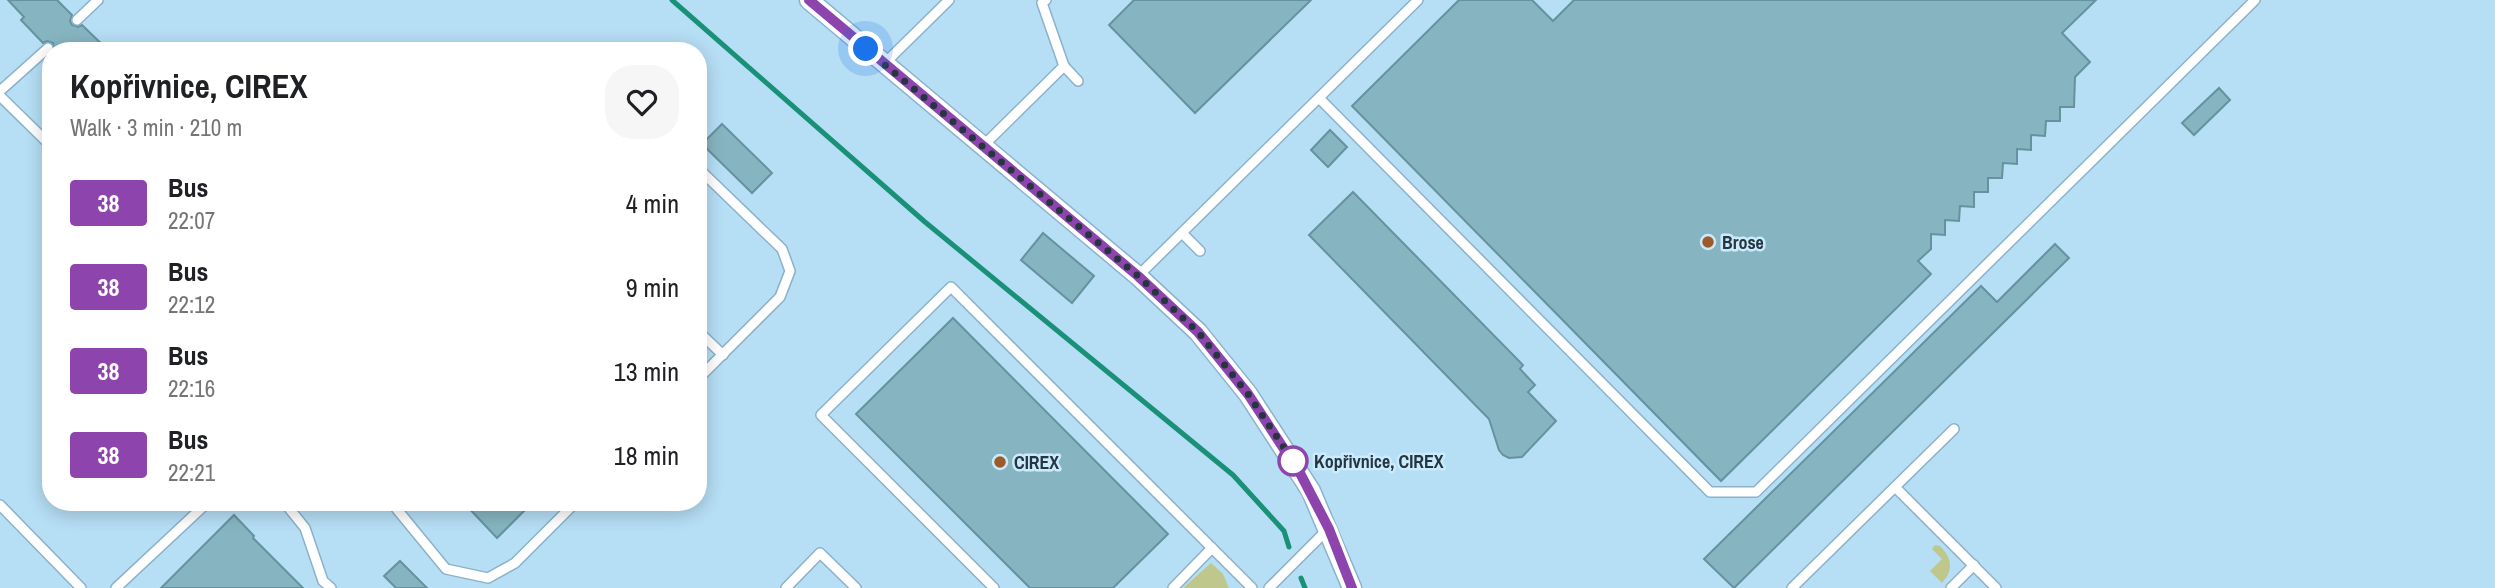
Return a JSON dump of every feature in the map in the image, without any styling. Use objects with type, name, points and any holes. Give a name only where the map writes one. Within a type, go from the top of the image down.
[{"type":"street","points":[[809,0],[1138,276],[1198,332],[1232,373],[1311,491],[1352,588]]},
{"type":"lane","points":[[77,20],[98,0]]},
{"type":"lane","points":[[884,64],[949,0]]},
{"type":"lane","points":[[1046,0],[1042,3],[1064,66],[1079,81]]},
{"type":"lane","points":[[1138,276],[1418,0]]},
{"type":"lane","points":[[1318,98],[1710,492],[1756,492],[2255,0]]},
{"type":"lane","points":[[42,54],[0,94],[42,137]]},
{"type":"lane","points":[[983,146],[1064,66]]},
{"type":"lane","points":[[707,177],[782,249],[790,271],[780,297],[707,370]]},
{"type":"lane","points":[[1181,233],[1200,251]]},
{"type":"lane","points":[[994,588],[821,415],[951,287],[1252,588]]},
{"type":"lane","points":[[707,340],[723,355]]},
{"type":"lane","points":[[1792,588],[1954,429]]},
{"type":"lane","points":[[1895,486],[1996,588]]},
{"type":"lane","points":[[0,505],[81,588]]},
{"type":"lane","points":[[116,588],[198,511]]},
{"type":"lane","points":[[291,511],[305,528],[323,581],[331,588]]},
{"type":"lane","points":[[398,511],[446,569],[488,578],[515,563],[567,511]]},
{"type":"lane","points":[[1269,588],[1329,529]]},
{"type":"lane","points":[[1173,588],[1212,548]]},
{"type":"lane","points":[[786,588],[820,553],[856,588]]},
{"type":"lane","points":[[1951,588],[1974,565]]},
{"type":"green space","points":[[1935,545],[1944,551],[1950,564],[1942,583],[1930,571],[1942,559],[1932,549]]},
{"type":"green space","points":[[1211,563],[1223,574],[1229,588],[1183,588]]},
{"type":"building","points":[[8,0],[57,0],[72,15],[72,25],[82,25],[100,42],[42,42],[21,20],[24,17]]},
{"type":"building","points":[[1134,0],[1311,0],[1195,113],[1109,25]]},
{"type":"building","name":"Brose","points":[[1459,0],[1532,0],[1553,21],[1574,0],[2096,0],[2062,33],[2090,62],[2075,77],[2074,107],[2060,107],[2060,121],[2046,121],[2045,136],[2031,135],[2031,150],[2017,149],[2017,164],[2003,163],[2002,178],[1988,178],[1988,192],[1974,192],[1974,207],[1960,206],[1959,221],[1945,220],[1945,235],[1931,234],[1931,249],[1918,261],[1931,274],[1721,481],[1352,106]]},
{"type":"building","points":[[2219,88],[2230,100],[2194,135],[2182,123]]},
{"type":"building","points":[[722,124],[772,173],[752,193],[707,149],[707,139]]},
{"type":"building","points":[[1330,130],[1347,147],[1328,167],[1311,150]]},
{"type":"building","points":[[1353,192],[1523,365],[1520,369],[1535,385],[1528,392],[1556,421],[1522,457],[1509,458],[1503,455],[1489,419],[1309,235]]},
{"type":"building","points":[[1043,233],[1094,276],[1072,303],[1021,260]]},
{"type":"building","points":[[2055,244],[2069,258],[1734,588],[1704,559],[1981,286],[1997,302]]},
{"type":"building","name":"CIREX","points":[[953,318],[1168,534],[1113,588],[1030,588],[856,414]]},
{"type":"building","points":[[472,511],[524,511],[497,538]]},
{"type":"building","points":[[234,515],[303,588],[161,588]]},
{"type":"building","points":[[400,561],[427,588],[396,588],[384,576]]},
{"type":"waterway","points":[[672,0],[925,222],[1233,475],[1284,531],[1289,547]]},
{"type":"waterway","points":[[1301,578],[1305,588]]},
{"type":"bus line","name":"38","points":[[809,0],[1138,276],[1198,332],[1248,394],[1311,491],[1352,588]]},
{"type":"place","name":"Brose","points":[[1708,242]]},
{"type":"place","name":"Kopřivnice, CIREX","points":[[1293,461]]},
{"type":"place","name":"CIREX","points":[[1000,462]]},
{"type":"route","points":[[866,49],[1138,276],[1198,332],[1248,394],[1293,461]]}]
